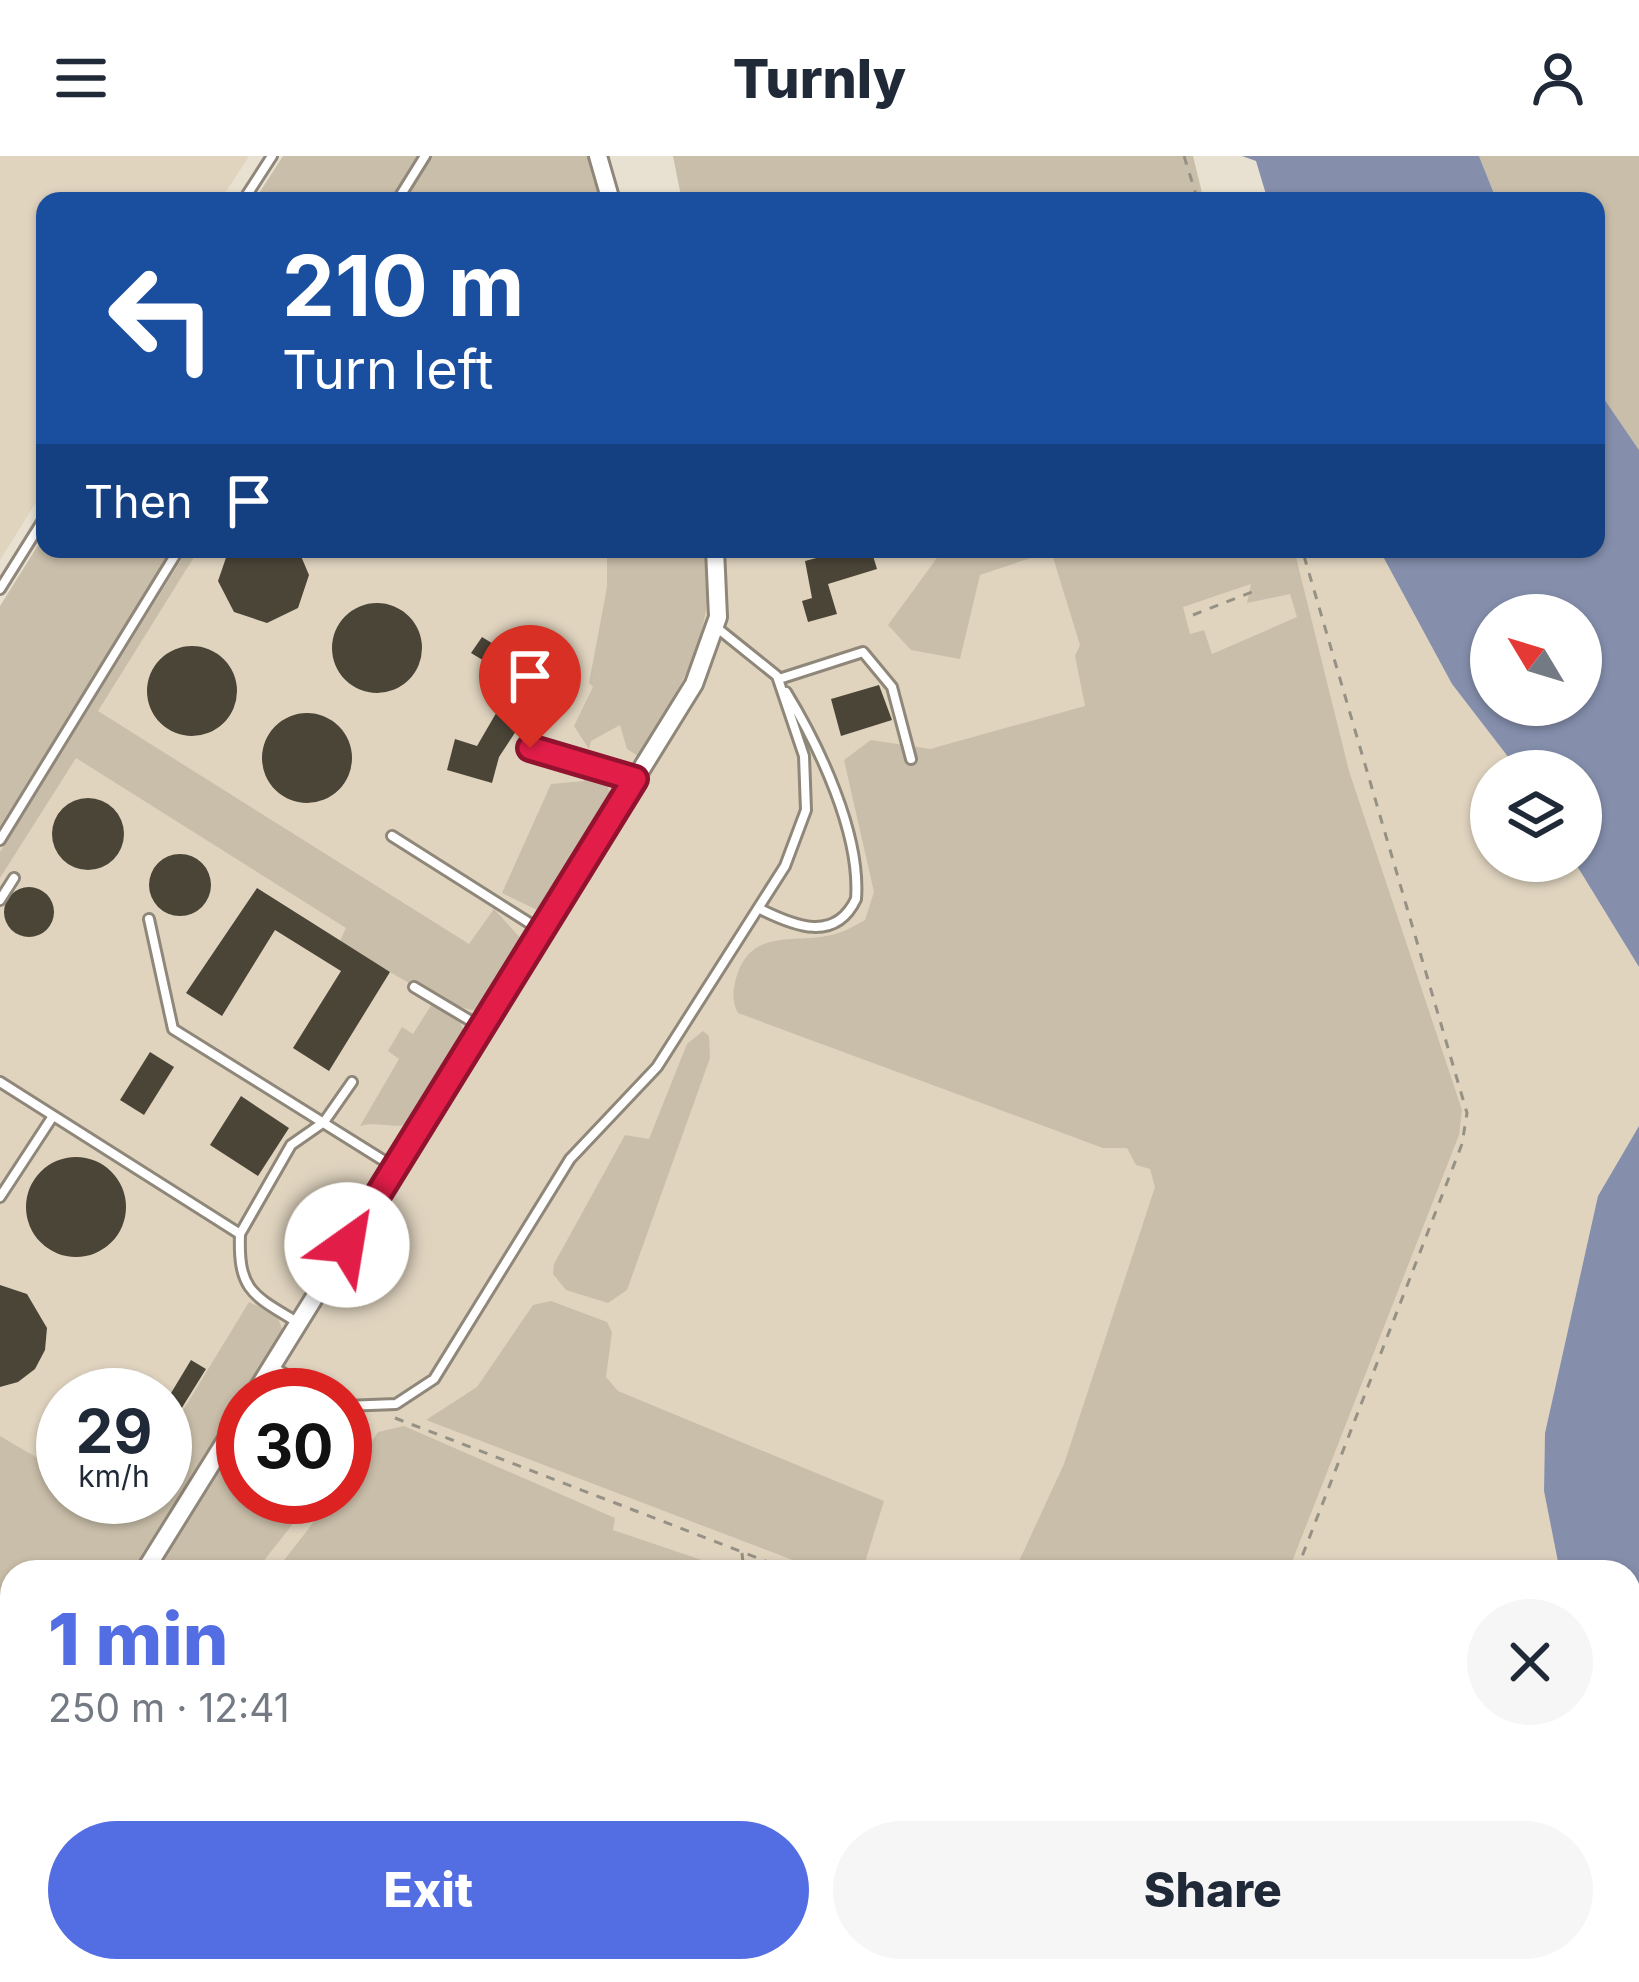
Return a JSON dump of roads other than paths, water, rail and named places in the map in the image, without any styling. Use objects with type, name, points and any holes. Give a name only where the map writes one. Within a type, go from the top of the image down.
[{"type":"street","points":[[598,156],[608,192]]},
{"type":"street","points":[[272,1366],[694,684],[716,627],[717,558]]},
{"type":"street","points":[[151,1560],[216,1456]]},
{"type":"lane","points":[[250,192],[272,156]]},
{"type":"lane","points":[[402,192],[424,156]]},
{"type":"lane","points":[[0,589],[36,532]]},
{"type":"lane","points":[[0,840],[172,558]]},
{"type":"lane","points":[[716,627],[777,676],[819,746],[857,885],[850,910],[825,928],[791,925],[760,909]]},
{"type":"lane","points":[[777,676],[863,652],[892,687],[911,759]]},
{"type":"lane","points":[[372,1408],[415,1396],[434,1379],[570,1159],[657,1067],[760,909],[798,840],[806,810],[804,756],[777,676]]},
{"type":"lane","points":[[530,748],[635,779]]},
{"type":"lane","points":[[392,836],[542,931]]},
{"type":"lane","points":[[0,900],[14,878]]},
{"type":"lane","points":[[149,920],[173,1029],[395,1168]]},
{"type":"lane","points":[[413,987],[482,1028]]},
{"type":"lane","points":[[0,1082],[240,1234]]},
{"type":"lane","points":[[299,1323],[253,1296],[238,1269],[240,1234],[291,1145],[324,1122],[352,1082]]},
{"type":"lane","points":[[0,1197],[53,1116]]},
{"type":"water","points":[[1242,156],[1479,156],[1493,192],[1265,192],[1256,161]]},
{"type":"water","points":[[1605,400],[1639,450],[1639,967],[1587,882],[1602,882],[1602,750],[1503,750],[1484,726],[1602,726],[1602,594],[1470,594],[1470,707],[1452,684],[1384,558],[1605,558]]},
{"type":"water","points":[[1639,1126],[1639,1560],[1558,1560],[1544,1491],[1545,1433],[1598,1196]]}]
